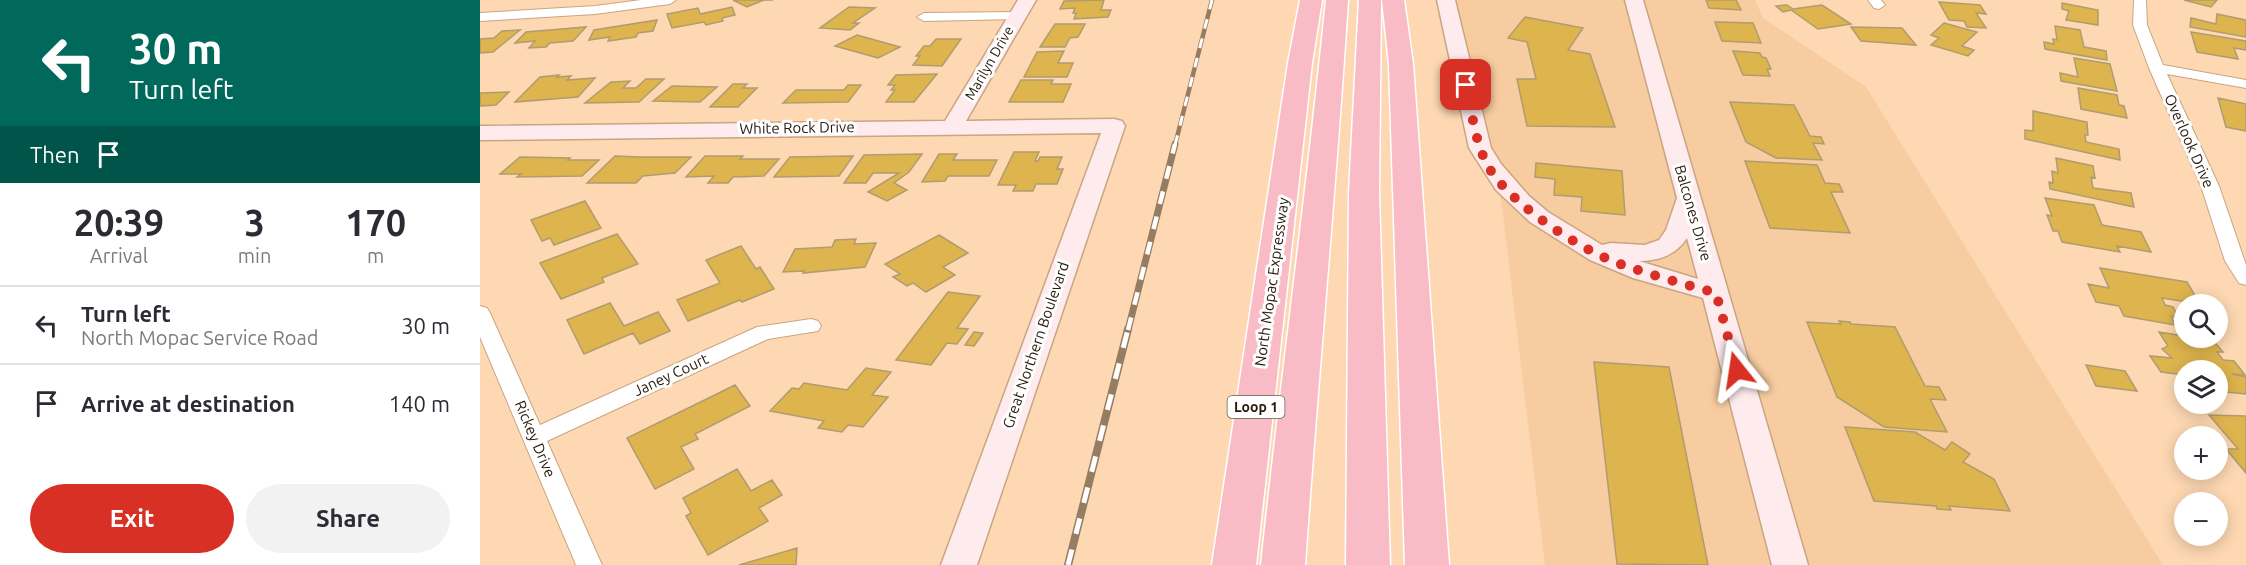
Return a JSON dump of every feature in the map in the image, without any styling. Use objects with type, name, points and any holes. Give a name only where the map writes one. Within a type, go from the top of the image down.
[{"type":"highway","name":"North Mopac Expressway","points":[[1234,565],[1300,63],[1311,0]]},
{"type":"highway","points":[[1283,565],[1336,0]]},
{"type":"highway","points":[[1368,565],[1364,192],[1369,93],[1370,0]]},
{"type":"highway","points":[[1404,2],[1401,64],[1426,565]]},
{"type":"highway","points":[[1277,249],[1331,71]]},
{"type":"highway","points":[[1369,93],[1378,181],[1383,285],[1413,331]]},
{"type":"street","points":[[532,14],[547,0]]},
{"type":"street","points":[[480,17],[628,7],[670,0]]},
{"type":"street","points":[[1446,0],[1480,148],[1490,168],[1511,194],[1542,221],[1618,263],[1716,293]]},
{"type":"street","name":"Balcones Drive","points":[[1634,0],[1790,565]]},
{"type":"street","name":"Overlook Drive","points":[[2140,0],[2140,26],[2156,68],[2210,186],[2234,261],[2246,279]]},
{"type":"street","points":[[924,17],[1022,8]]},
{"type":"street","name":"Marilyn Drive","points":[[952,127],[1022,8]]},
{"type":"street","points":[[2156,68],[2246,84]]},
{"type":"street","name":"White Rock Drive","points":[[482,135],[1114,126]]},
{"type":"street","name":"Great Northern Boulevard","points":[[959,565],[1114,126]]},
{"type":"street","points":[[1579,242],[1627,253],[1660,250],[1674,239],[1688,199]]},
{"type":"street","name":"Rickey Drive","points":[[480,313],[589,565]]},
{"type":"street","name":"Janey Court","points":[[535,437],[764,332],[811,326]]},
{"type":"shaded area","points":[[1455,0],[1755,0],[1763,18],[1866,87],[2163,565],[1545,565],[1502,207],[1490,138]]},
{"type":"building","points":[[733,0],[764,0],[747,7]]},
{"type":"building","points":[[1104,0],[1101,10],[1111,10],[1108,17],[1074,19],[1075,8],[1060,9],[1064,1]]},
{"type":"building","points":[[1706,0],[1736,0],[1741,10],[1709,8]]},
{"type":"building","points":[[2184,0],[2217,0],[2211,7]]},
{"type":"building","points":[[1939,2],[1980,5],[1986,14],[1976,13],[1986,28],[1967,27],[1964,21],[1949,20]]},
{"type":"building","points":[[2062,3],[2098,10],[2098,25],[2066,20],[2069,11],[2062,9]]},
{"type":"building","points":[[1787,5],[1793,9],[1822,5],[1851,24],[1818,29],[1791,10],[1783,12],[1776,6]]},
{"type":"building","points":[[732,7],[735,15],[706,25],[704,22],[672,28],[667,14],[698,8],[700,14]]},
{"type":"building","points":[[849,7],[875,8],[853,23],[859,23],[850,30],[820,28]]},
{"type":"building","points":[[2217,14],[2246,20],[2246,37],[2190,27],[2191,18],[2216,24]]},
{"type":"building","points":[[1525,17],[1583,28],[1568,50],[1590,54],[1615,127],[1527,126],[1517,79],[1536,79],[1527,42],[1508,38]]},
{"type":"building","points":[[657,20],[653,31],[638,33],[636,37],[608,41],[610,37],[589,40],[594,30]]},
{"type":"building","points":[[1715,22],[1753,23],[1761,43],[1722,41]]},
{"type":"building","points":[[1944,23],[1977,32],[1962,46],[1974,50],[1968,56],[1931,45],[1939,38],[1931,35]]},
{"type":"building","points":[[1055,24],[1085,24],[1078,37],[1070,38],[1065,47],[1040,47]]},
{"type":"building","points":[[2055,26],[2080,30],[2084,47],[2106,51],[2107,60],[2045,49],[2044,42],[2054,44],[2053,39],[2057,40]]},
{"type":"building","points":[[586,27],[573,41],[529,48],[535,41],[515,43],[526,32]]},
{"type":"building","points":[[1851,27],[1902,28],[1916,45],[1861,41]]},
{"type":"building","points":[[520,30],[493,52],[480,53],[480,39],[494,38],[502,31]]},
{"type":"building","points":[[2191,32],[2246,41],[2246,50],[2234,48],[2238,59],[2197,52]]},
{"type":"building","points":[[857,35],[900,47],[878,58],[835,46]]},
{"type":"building","points":[[936,39],[961,39],[942,66],[913,65],[920,56],[916,56],[924,46],[930,46]]},
{"type":"building","points":[[1064,51],[1058,63],[1073,63],[1067,77],[1024,77],[1037,52]]},
{"type":"building","points":[[1733,51],[1760,53],[1766,58],[1771,69],[1767,69],[1770,76],[1743,75]]},
{"type":"building","points":[[2074,58],[2110,64],[2117,91],[2061,81],[2060,73],[2078,77]]},
{"type":"building","points":[[937,74],[914,102],[886,102],[895,90],[891,90],[895,85],[888,85],[896,75]]},
{"type":"building","points":[[559,75],[557,77],[571,76],[567,80],[595,78],[578,97],[515,102],[540,77]]},
{"type":"building","points":[[646,79],[664,79],[639,102],[585,103],[611,82],[630,81],[623,88],[636,88]]},
{"type":"building","points":[[1021,80],[1053,80],[1051,84],[1071,84],[1063,102],[1009,102]]},
{"type":"building","points":[[733,84],[747,84],[743,88],[757,88],[738,107],[710,107]]},
{"type":"building","points":[[848,85],[861,85],[848,102],[783,103],[796,90],[844,90]]},
{"type":"building","points":[[672,86],[717,87],[700,102],[653,101]]},
{"type":"building","points":[[2078,88],[2117,95],[2119,105],[2124,106],[2127,118],[2081,109]]},
{"type":"building","points":[[509,92],[496,105],[480,106],[480,93]]},
{"type":"building","points":[[2218,98],[2246,104],[2246,131],[2226,127]]},
{"type":"building","points":[[1730,102],[1794,105],[1810,136],[1821,137],[1824,144],[1813,143],[1822,160],[1776,158],[1746,142]]},
{"type":"building","points":[[2033,111],[2087,122],[2086,142],[2119,149],[2120,160],[2025,139],[2025,130],[2033,131]]},
{"type":"building","points":[[1014,152],[1039,152],[1035,161],[1038,161],[1040,157],[1062,157],[1057,169],[1063,169],[1057,184],[1036,184],[1033,191],[1013,191],[1016,185],[998,185]]},
{"type":"building","points":[[922,154],[909,172],[894,183],[907,190],[887,201],[868,192],[899,173],[873,173],[866,183],[844,183],[864,155]]},
{"type":"building","points":[[939,154],[957,154],[953,160],[997,160],[989,176],[948,176],[945,181],[922,182]]},
{"type":"building","points":[[615,156],[691,157],[675,173],[643,176],[636,183],[587,183]]},
{"type":"building","points":[[705,156],[779,159],[764,176],[733,177],[728,183],[708,183],[714,176],[686,177]]},
{"type":"building","points":[[853,156],[839,176],[774,177],[790,157]]},
{"type":"building","points":[[520,157],[599,160],[582,176],[517,177],[521,174],[500,174]]},
{"type":"building","points":[[2056,158],[2093,166],[2095,178],[2091,177],[2093,188],[2131,193],[2134,207],[2050,189],[2049,182],[2053,183],[2052,171],[2058,173]]},
{"type":"building","points":[[1745,161],[1817,165],[1825,183],[1839,184],[1843,192],[1831,192],[1850,233],[1770,228]]},
{"type":"building","points":[[1536,163],[1622,171],[1625,215],[1581,211],[1582,197],[1554,195],[1555,179],[1535,177]]},
{"type":"building","points":[[2045,198],[2094,205],[2102,225],[2141,232],[2151,252],[2117,246],[2120,252],[2062,242],[2058,231],[2053,231],[2047,215],[2052,216]]},
{"type":"building","points":[[585,201],[601,228],[554,245],[550,238],[542,241],[531,220]]},
{"type":"building","points":[[617,234],[638,264],[602,278],[604,282],[561,299],[540,263]]},
{"type":"building","points":[[939,235],[968,253],[943,267],[955,275],[926,292],[913,283],[907,286],[893,277],[900,274],[885,264]]},
{"type":"building","points":[[856,239],[854,244],[876,243],[865,267],[803,273],[804,271],[783,272],[795,249],[832,247],[835,240]]},
{"type":"building","points":[[741,246],[756,269],[760,267],[774,289],[688,321],[677,300],[720,283],[706,260]]},
{"type":"building","points":[[2100,268],[2187,282],[2194,294],[2174,294],[2174,300],[2162,298],[2165,305],[2174,309],[2174,317],[2171,316],[2174,325],[2124,316],[2119,306],[2096,302],[2088,284],[2109,288]]},
{"type":"building","points":[[948,292],[980,296],[957,328],[968,329],[957,344],[947,343],[931,365],[896,360]]},
{"type":"building","points":[[610,303],[624,326],[658,312],[670,331],[640,344],[633,333],[584,354],[567,320]]},
{"type":"building","points":[[1839,321],[1895,327],[1925,386],[1939,387],[1946,400],[1930,399],[1947,432],[1884,427],[1837,397],[1807,322],[1841,324]]},
{"type":"building","points":[[974,332],[983,333],[974,346],[965,345]]},
{"type":"building","points":[[2159,332],[2174,334],[2174,348],[2220,348],[2223,352],[2217,352],[2223,360],[2174,360],[2174,374],[2161,372],[2150,356],[2172,358],[2162,349],[2168,346]]},
{"type":"building","points":[[2228,360],[2234,361],[2245,375],[2232,374],[2246,377],[2246,394],[2228,392]]},
{"type":"building","points":[[1594,362],[1669,367],[1708,565],[1617,564]]},
{"type":"building","points":[[2086,365],[2125,371],[2137,391],[2096,386]]},
{"type":"building","points":[[866,368],[891,372],[872,395],[888,397],[863,427],[848,425],[842,432],[818,428],[824,421],[770,411],[792,388],[799,389],[804,383],[847,390]]},
{"type":"building","points":[[735,385],[750,406],[695,434],[698,439],[681,447],[694,469],[655,489],[627,438]]},
{"type":"building","points":[[2209,415],[2246,416],[2246,473],[2228,451],[2228,449],[2238,449],[2228,437],[2228,426],[2218,426]]},
{"type":"building","points":[[1845,427],[1915,432],[1945,450],[1952,442],[1970,454],[1963,462],[1994,479],[2010,511],[1949,506],[1951,510],[1937,509],[1936,506],[1874,501]]},
{"type":"building","points":[[737,469],[751,491],[772,480],[782,495],[759,508],[768,521],[708,555],[686,516],[691,513],[683,498]]},
{"type":"building","points":[[797,548],[796,565],[739,565]]},
{"type":"railway","points":[[1175,145],[1212,0]]},
{"type":"railway","points":[[1128,330],[1175,144]]},
{"type":"railway","points":[[1068,565],[1128,329]]},
{"type":"route","points":[[1466,85],[1480,148],[1490,168],[1511,194],[1542,221],[1618,263],[1716,293],[1737,370]]}]
